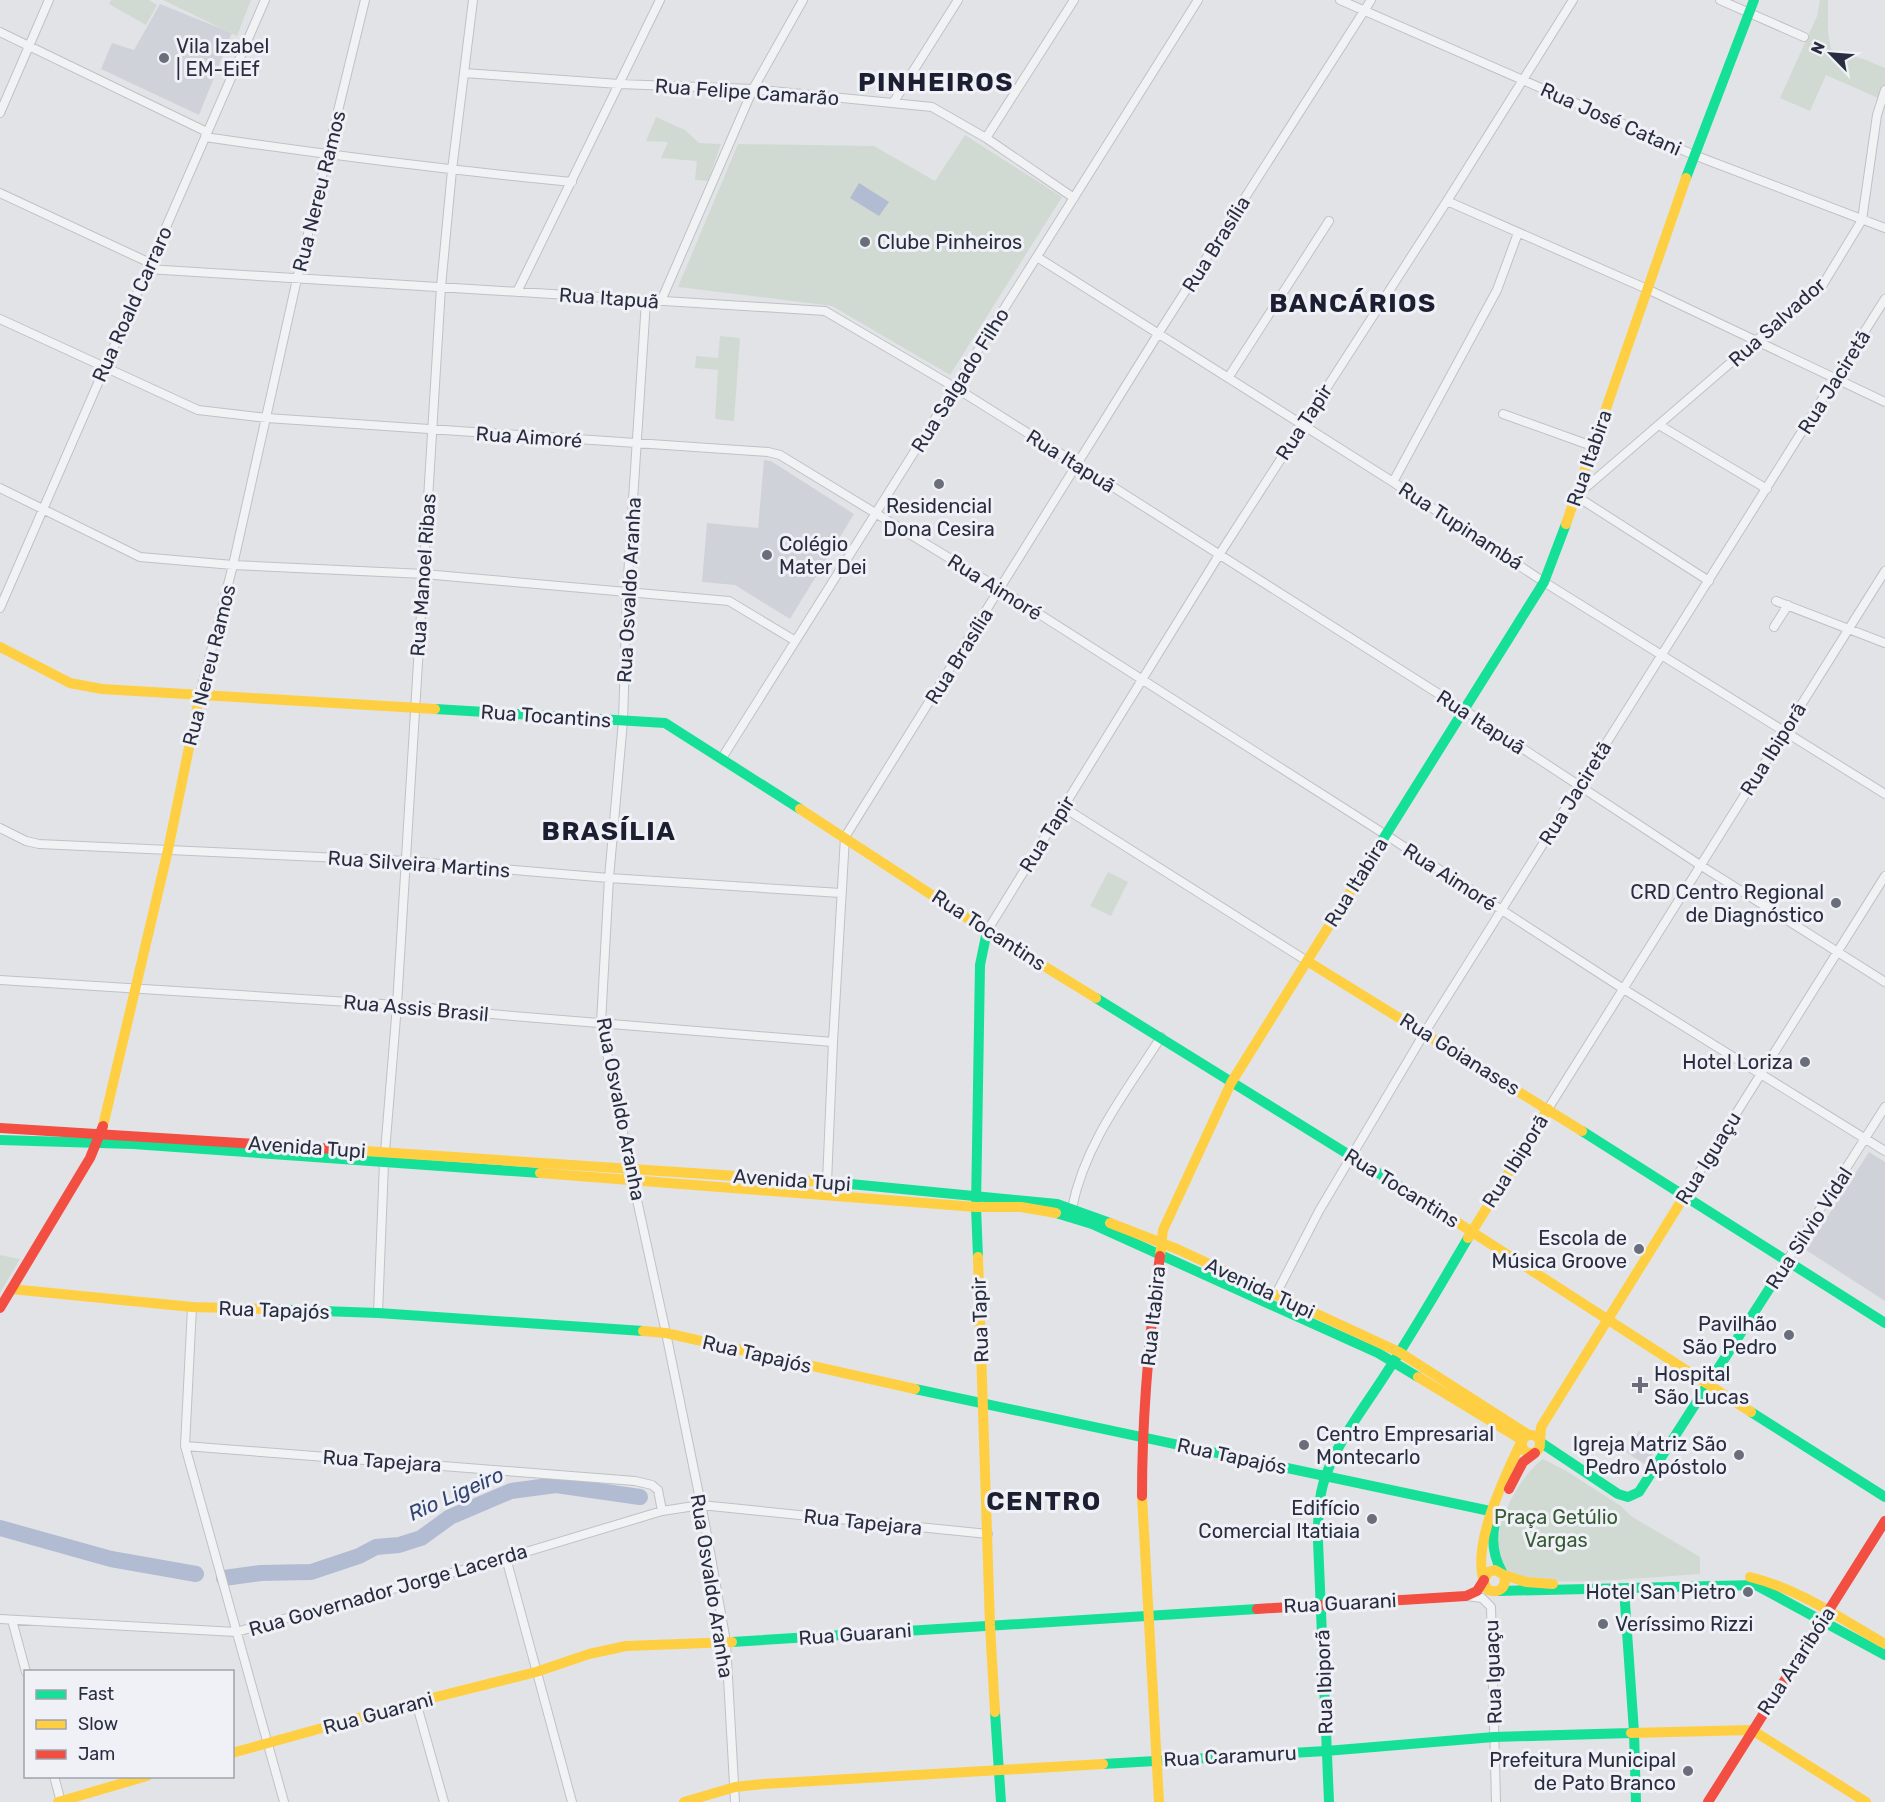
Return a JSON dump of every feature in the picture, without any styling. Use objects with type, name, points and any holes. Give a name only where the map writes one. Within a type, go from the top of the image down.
[{"type":"street","points":[[0,113],[49,0]]},
{"type":"street","name":"Rua Roald Carraro","points":[[0,608],[265,0]]},
{"type":"street","name":"Rua Nereu Ramos","points":[[0,1308],[90,1158],[99,1138],[168,850],[200,694],[233,565],[297,279],[365,0]]},
{"type":"street","name":"Rua Manoel Ribas","points":[[378,1313],[385,1157],[397,1005],[441,287],[452,170],[473,0]]},
{"type":"street","points":[[517,292],[660,0]]},
{"type":"street","points":[[661,301],[753,89],[803,0]]},
{"type":"street","points":[[893,103],[958,0]]},
{"type":"street","points":[[986,138],[1074,0]]},
{"type":"street","name":"Rua Salgado Filho","points":[[722,758],[956,388],[1197,0]]},
{"type":"street","name":"Rua José Catani","points":[[1340,0],[1694,155],[1885,228]]},
{"type":"street","name":"Rua Brasília","points":[[826,1182],[845,837],[1158,334],[1371,0]]},
{"type":"street","name":"Rua Tapir","points":[[1001,1802],[990,1625],[976,1201],[980,965],[987,931],[1219,555],[1447,201],[1573,0]]},
{"type":"street","points":[[1720,0],[1804,37]]},
{"type":"street","name":"Rua Itabira","points":[[1159,1802],[1150,1615],[1142,1523],[1142,1438],[1163,1230],[1216,1110],[1544,582],[1694,155],[1754,0]]},
{"type":"street","points":[[0,32],[206,134],[327,155],[572,182]]},
{"type":"street","name":"Rua Felipe Camarão","points":[[465,73],[619,84],[753,89],[932,107],[986,138],[1074,198]]},
{"type":"street","name":"Rua Salvador","points":[[1576,496],[1822,286],[1862,220],[1877,115],[1885,90]]},
{"type":"street","name":"Rua Itapuã","points":[[0,193],[149,266],[297,279],[825,311],[956,388],[1077,464],[1885,982]]},
{"type":"street","points":[[1447,201],[1647,289],[1885,402]]},
{"type":"street","points":[[1228,378],[1329,221]]},
{"type":"street","points":[[1393,482],[1497,290],[1518,233]]},
{"type":"street","name":"Rua Tupinambá","points":[[1037,257],[1301,426],[1393,482],[1544,582],[1885,794]]},
{"type":"street","name":"Rua Jaciretã","points":[[1276,1294],[1319,1211],[1425,1032],[1885,298]]},
{"type":"street","name":"Rua Osvaldo Aranha","points":[[646,301],[627,592],[623,721],[609,878],[601,1023],[701,1505],[726,1642],[735,1802]]},
{"type":"street","name":"Rua Aimoré","points":[[0,319],[198,410],[267,418],[780,455],[1000,589],[1622,988],[1885,1151]]},
{"type":"street","points":[[1503,414],[1592,446]]},
{"type":"street","points":[[1659,425],[1767,489]]},
{"type":"street","points":[[0,488],[140,558],[424,574],[729,601],[795,640]]},
{"type":"street","points":[[1576,496],[1709,580]]},
{"type":"street","name":"Rua Ibiporã","points":[[1329,1802],[1318,1501],[1326,1475],[1364,1407],[1397,1357],[1622,988],[1885,571]]},
{"type":"street","points":[[1776,601],[1885,643]]},
{"type":"street","points":[[1774,627],[1788,605]]},
{"type":"street","name":"Rua Tocantins","points":[[0,647],[70,683],[87,687],[665,723],[845,837],[987,931],[1472,1231],[1606,1320],[1885,1497]]},
{"type":"street","name":"Rua Goianases","points":[[1063,807],[1548,1109],[1885,1323]]},
{"type":"street","name":"Rua Silveira Martins","points":[[0,828],[26,841],[39,844],[406,861],[609,878],[841,893]]},
{"type":"street","name":"Rua Iguaçu","points":[[1503,1574],[1494,1554],[1495,1522],[1520,1467],[1538,1448],[1542,1427],[1606,1320],[1885,876]]},
{"type":"street","name":"Rua Assis Brasil","points":[[0,980],[397,1005],[832,1042]]},
{"type":"street","points":[[1072,1208],[1077,1186],[1093,1144],[1161,1037]]},
{"type":"street","name":"Rua Silvio Vidal","points":[[1538,1448],[1626,1498],[1642,1490],[1885,1107]]},
{"type":"street","name":"Avenida Tupi","points":[[0,1128],[99,1138],[385,1157],[630,1168],[826,1182],[1066,1215],[1160,1248],[1276,1294],[1397,1357],[1526,1438]]},
{"type":"street","name":"Avenida Tupi","points":[[0,1140],[99,1138]]},
{"type":"street","name":"Avenida Tupi","points":[[385,1157],[634,1180],[976,1201],[1034,1200],[1072,1208],[1397,1357]]},
{"type":"street","name":"Rua Tapajós","points":[[11,1289],[192,1307],[378,1313],[666,1332],[870,1381],[984,1403],[1490,1511]]},
{"type":"street","points":[[192,1307],[185,1446],[284,1802]]},
{"type":"street","points":[[1537,1437],[1538,1448],[1525,1452],[1522,1447],[1526,1438],[1537,1437]]},
{"type":"street","points":[[1526,1438],[1490,1511],[1484,1535],[1482,1558],[1484,1580],[1488,1590],[1756,1585],[1826,1616],[1845,1621],[1885,1644]]},
{"type":"street","name":"Rua Tapejara","points":[[185,1446],[635,1481],[652,1485],[658,1490],[662,1511],[701,1505],[988,1534]]},
{"type":"street","name":"Rua Governador Jorge Lacerda","points":[[0,1619],[236,1632],[506,1558],[662,1511]]},
{"type":"street","name":"Rua Araribóia","points":[[1708,1802],[1885,1521]]},
{"type":"street","points":[[506,1558],[572,1802]]},
{"type":"street","points":[[1466,1596],[1477,1591],[1486,1574],[1491,1570],[1526,1582],[1542,1584],[1752,1577],[1774,1583],[1885,1655]]},
{"type":"street","points":[[1491,1607],[1494,1596],[1506,1583],[1503,1574]]},
{"type":"street","points":[[1624,1588],[1634,1732],[1636,1802]]},
{"type":"street","name":"Rua Iguaçu","points":[[1466,1596],[1482,1598],[1491,1607],[1496,1802]]},
{"type":"street","name":"Rua Guarani","points":[[234,1752],[626,1646],[726,1642],[1466,1596]]},
{"type":"street","points":[[12,1620],[26,1670]]},
{"type":"street","points":[[416,1702],[444,1802]]},
{"type":"street","points":[[1752,1730],[1866,1802]]},
{"type":"street","name":"Rua Caramuru","points":[[684,1802],[735,1787],[1326,1751],[1494,1737],[1752,1730]]},
{"type":"street","points":[[54,1778],[60,1802],[140,1778]]},
{"type":"shaded area","name":"Vila Izabel | EM-EiEf","points":[[160,4],[232,33],[199,115],[101,69],[112,43],[134,50]]},
{"type":"shaded area","name":"Colégio Mater Dei","points":[[764,460],[771,461],[854,514],[790,619],[735,585],[702,582],[707,523],[758,528]]},
{"type":"shaded area","points":[[1869,1152],[1885,1162],[1885,1301],[1806,1250]]},
{"type":"shaded area","points":[[1639,1431],[1659,1444],[1646,1465],[1626,1452]]},
{"type":"green space","points":[[111,0],[149,0],[157,5],[146,25],[109,4]]},
{"type":"green space","points":[[163,0],[251,0],[237,36]]},
{"type":"green space","points":[[1820,0],[1828,0],[1828,32],[1831,49],[1885,68],[1885,101],[1826,75],[1810,111],[1780,98],[1817,16]]},
{"type":"green space","points":[[656,117],[685,130],[699,143],[721,144],[708,181],[695,180],[697,161],[661,158],[668,142],[646,141]]},
{"type":"green space","name":"Clube Pinheiros","points":[[965,135],[1062,197],[950,375],[832,306],[678,287],[738,144],[874,146],[935,181]]},
{"type":"green space","points":[[720,336],[740,338],[734,421],[715,419],[718,370],[695,368],[696,356],[718,358]]},
{"type":"green space","points":[[1108,872],[1128,882],[1111,916],[1090,906]]},
{"type":"green space","points":[[0,1255],[20,1259],[0,1293]]},
{"type":"green space","name":"Praça Getúlio Vargas","points":[[1543,1459],[1568,1472],[1621,1506],[1631,1516],[1700,1557],[1700,1574],[1573,1581],[1526,1579],[1512,1575],[1501,1560],[1499,1547],[1502,1520],[1516,1490],[1529,1472]]},
{"type":"water","points":[[859,183],[889,202],[879,216],[850,198]]},
{"type":"waterway","name":"Rio Ligeiro","points":[[224,1578],[261,1573],[311,1572],[359,1556],[376,1547],[399,1545],[421,1538],[450,1517],[511,1491],[556,1485],[640,1497]]},
{"type":"waterway","name":"Rio Ligeiro","points":[[0,1528],[111,1559],[196,1574]]},
{"type":"traffic: fast","points":[[1686,178],[1754,0]]},
{"type":"traffic: fast","points":[[1380,844],[1544,582],[1566,524]]},
{"type":"traffic: fast","points":[[435,709],[665,723],[800,809]]},
{"type":"traffic: fast","points":[[978,1257],[976,1207],[980,965],[987,931]]},
{"type":"traffic: fast","points":[[1096,998],[1438,1210]]},
{"type":"traffic: fast","points":[[1582,1131],[1885,1323]]},
{"type":"traffic: fast","points":[[0,1140],[133,1144],[540,1173]]},
{"type":"traffic: fast","points":[[840,1183],[1057,1204],[1110,1223]]},
{"type":"traffic: fast","points":[[1056,1213],[1092,1224],[1378,1353],[1418,1377]]},
{"type":"traffic: fast","points":[[1329,1802],[1318,1541],[1321,1493],[1330,1464],[1344,1437],[1406,1342],[1468,1238]]},
{"type":"traffic: fast","points":[[1540,1442],[1618,1494],[1628,1497],[1639,1492],[1787,1261]]},
{"type":"traffic: fast","points":[[265,1309],[378,1313],[643,1331]]},
{"type":"traffic: fast","points":[[915,1389],[1490,1511]]},
{"type":"traffic: fast","points":[[1751,1412],[1885,1497]]},
{"type":"traffic: fast","points":[[1497,1516],[1494,1544],[1496,1558],[1502,1572]]},
{"type":"traffic: fast","points":[[1499,1591],[1756,1585],[1885,1655]]},
{"type":"traffic: fast","points":[[1624,1589],[1634,1732],[1636,1802]]},
{"type":"traffic: fast","points":[[732,1642],[1257,1609]]},
{"type":"traffic: fast","points":[[995,1712],[1001,1802]]},
{"type":"traffic: fast","points":[[1103,1764],[1326,1751],[1494,1737],[1631,1733]]},
{"type":"traffic: slow","points":[[1566,524],[1686,178]]},
{"type":"traffic: slow","points":[[0,647],[70,683],[102,689],[435,709]]},
{"type":"traffic: slow","points":[[103,1126],[168,850],[200,694]]},
{"type":"traffic: slow","points":[[800,809],[987,931],[1096,998]]},
{"type":"traffic: slow","points":[[1160,1256],[1163,1230],[1231,1083],[1380,844]]},
{"type":"traffic: slow","points":[[1307,961],[1582,1131]]},
{"type":"traffic: slow","points":[[1468,1238],[1548,1109]]},
{"type":"traffic: slow","points":[[350,1150],[840,1183]]},
{"type":"traffic: slow","points":[[540,1173],[976,1207],[1021,1207],[1056,1213]]},
{"type":"traffic: slow","points":[[1540,1442],[1541,1427],[1685,1195]]},
{"type":"traffic: slow","points":[[1438,1210],[1751,1412]]},
{"type":"traffic: slow","points":[[1110,1223],[1177,1249],[1399,1352],[1529,1435]]},
{"type":"traffic: slow","points":[[978,1257],[995,1712]]},
{"type":"traffic: slow","points":[[11,1289],[192,1307],[265,1309]]},
{"type":"traffic: slow","points":[[643,1331],[666,1333],[915,1389]]},
{"type":"traffic: slow","points":[[1418,1377],[1522,1440],[1490,1515],[1481,1557],[1482,1575],[1488,1590],[1499,1590],[1504,1583],[1504,1575],[1495,1570],[1488,1572],[1484,1580]]},
{"type":"traffic: slow","points":[[1527,1435],[1535,1435],[1540,1440],[1540,1444],[1538,1451],[1527,1453],[1522,1448],[1522,1440],[1527,1435]]},
{"type":"traffic: slow","points":[[1142,1496],[1159,1802]]},
{"type":"traffic: slow","points":[[1504,1575],[1526,1582],[1553,1584]]},
{"type":"traffic: slow","points":[[1750,1577],[1803,1597],[1885,1644]]},
{"type":"traffic: slow","points":[[234,1752],[416,1702],[536,1672],[589,1654],[626,1646],[732,1642]]},
{"type":"traffic: slow","points":[[1631,1733],[1752,1730],[1866,1802]]},
{"type":"traffic: slow","points":[[684,1802],[735,1787],[763,1784],[1103,1764]]},
{"type":"traffic: slow","points":[[58,1802],[140,1778]]},
{"type":"traffic: jam","points":[[0,1308],[90,1158],[103,1126]]},
{"type":"traffic: jam","points":[[0,1128],[350,1150]]},
{"type":"traffic: jam","points":[[1142,1496],[1147,1376],[1160,1256]]},
{"type":"traffic: jam","points":[[1509,1489],[1523,1462],[1535,1453]]},
{"type":"traffic: jam","points":[[1708,1802],[1885,1521]]},
{"type":"traffic: jam","points":[[1257,1609],[1466,1596],[1477,1591],[1484,1580]]},
{"type":"place","name":"Vila Izabel | EM-EiEf","points":[[164,58]]},
{"type":"place","name":"Clube Pinheiros","points":[[865,242]]},
{"type":"place","name":"Residencial Dona Cesira","points":[[939,484]]},
{"type":"place","name":"Colégio Mater Dei","points":[[767,555]]},
{"type":"place","name":"CRD Centro Regional de Diagnóstico","points":[[1836,903]]},
{"type":"place","name":"Hotel Loriza","points":[[1805,1062]]},
{"type":"place","name":"Escola de Música Groove","points":[[1639,1249]]},
{"type":"place","name":"Pavilhão São Pedro","points":[[1789,1335]]},
{"type":"place","name":"Hospital São Lucas","points":[[1640,1385]]},
{"type":"place","name":"Centro Empresarial Montecarlo","points":[[1304,1445]]},
{"type":"place","name":"Igreja Matriz São Pedro Apóstolo","points":[[1739,1455]]},
{"type":"place","name":"Edifício Comercial Itatiaia","points":[[1372,1519]]},
{"type":"place","name":"Hotel San Pietro","points":[[1748,1592]]},
{"type":"place","name":"Veríssimo Rizzi","points":[[1603,1624]]},
{"type":"place","name":"Prefeitura Municipal de Pato Branco","points":[[1688,1771]]},
{"type":"district","name":"PINHEIROS","points":[[936,82]]},
{"type":"district","name":"BANCÁRIOS","points":[[1353,303]]},
{"type":"district","name":"BRASÍLIA","points":[[609,831]]},
{"type":"district","name":"CENTRO","points":[[1044,1501]]}]
